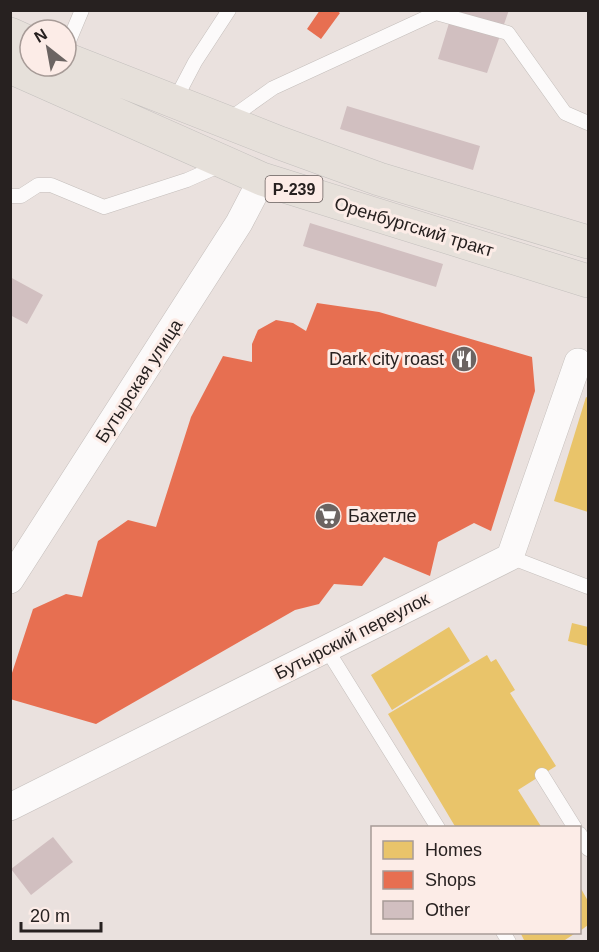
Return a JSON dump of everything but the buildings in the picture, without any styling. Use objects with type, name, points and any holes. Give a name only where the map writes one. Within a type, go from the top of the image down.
[{"type":"main road","name":"Оренбургский тракт","points":[[78,64],[378,179],[588,242]]},
{"type":"main road","name":"Оренбургский тракт","points":[[10,67],[262,179],[588,281]]},
{"type":"street","name":"Бутырская улица","points":[[10,580],[233,232],[262,179]]},
{"type":"street","points":[[510,557],[583,363]]},
{"type":"street","name":"Бутырский переулок","points":[[10,807],[510,557]]},
{"type":"lane","points":[[174,102],[195,62],[229,10]]},
{"type":"lane","points":[[226,122],[273,88],[436,13],[507,33],[565,113],[588,123]]},
{"type":"lane","points":[[10,196],[21,196],[38,185],[51,185],[104,207],[186,180],[227,163]]},
{"type":"lane","points":[[510,557],[588,587]]},
{"type":"lane","points":[[326,648],[437,826]]},
{"type":"lane","points":[[542,775],[574,826]]},
{"type":"place","name":"Dark city roast","points":[[464,359]]},
{"type":"place","name":"Бахетле","points":[[328,516]]}]
